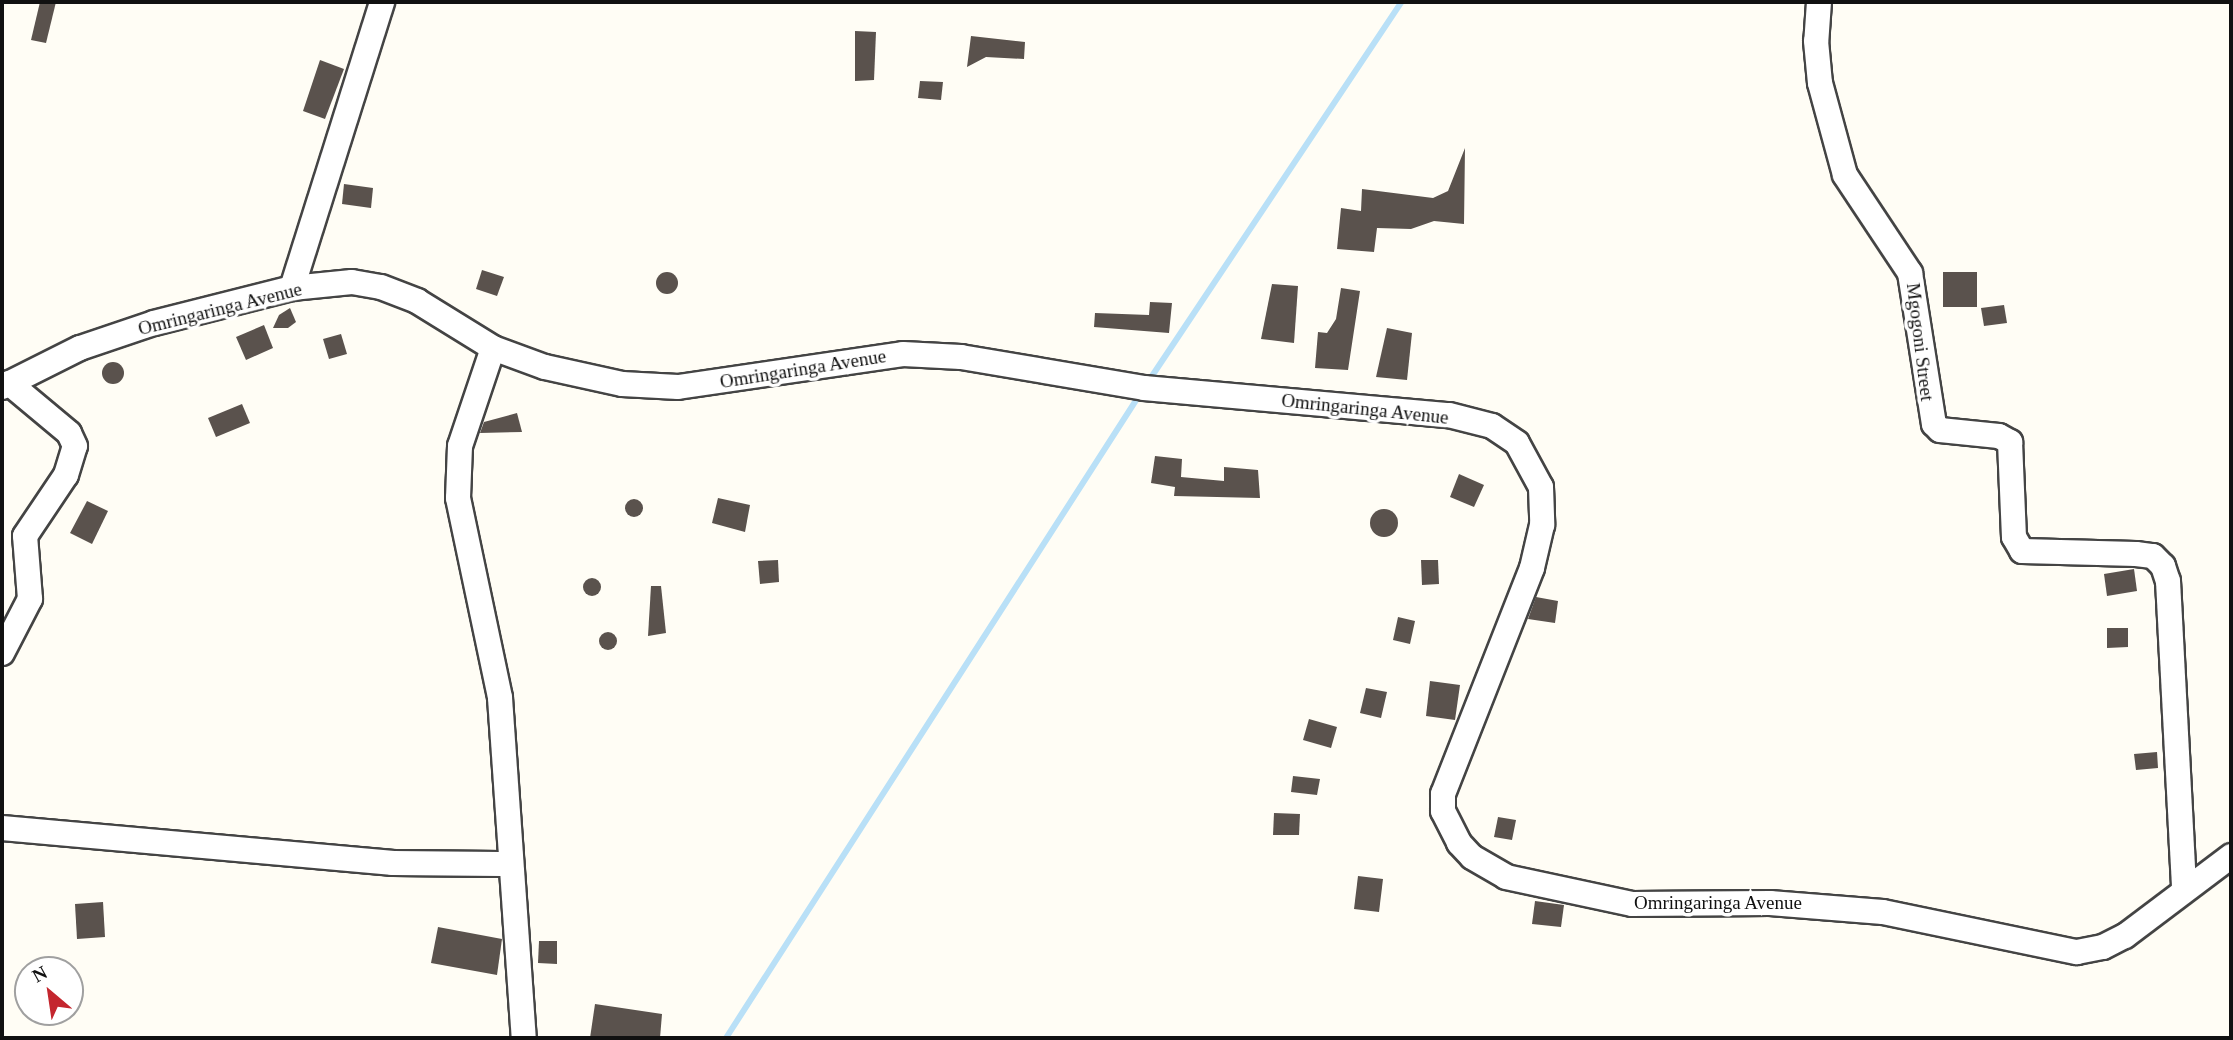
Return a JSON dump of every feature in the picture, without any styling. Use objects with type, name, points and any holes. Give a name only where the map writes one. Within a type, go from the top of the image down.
[{"type":"street","points":[[292,288],[382,2]]},
{"type":"street","name":"Mgogoni Street","points":[[1819,2],[1815,41],[1820,83],[1845,175],[1910,273],[1934,424],[1940,430],[1999,436],[2010,442],[2014,537],[2022,551],[2136,554],[2153,556],[2163,566],[2168,581],[2184,887]]},
{"type":"street","name":"Omringaringa Avenue","points":[[6,385],[80,348],[142,327],[292,288],[352,282],[381,287],[458,323],[492,348],[545,367],[622,384],[678,387],[903,354],[961,357],[1132,386],[1449,415],[1492,426],[1517,443],[1541,487],[1542,525],[1532,568],[1443,794],[1449,826],[1472,857],[1506,877],[1632,904],[1817,904],[1883,912],[2077,951],[2103,947],[2125,936],[2184,887],[2231,856]]},
{"type":"street","points":[[492,348],[460,446],[458,498],[500,698],[524,1038]]},
{"type":"street","points":[[2,653],[30,599],[25,536],[66,475],[75,446],[63,427],[6,385]]},
{"type":"street","points":[[2,828],[393,863],[510,864]]},
{"type":"building","points":[[40,2],[56,2],[46,43],[31,40]]},
{"type":"building","points":[[855,31],[876,32],[874,80],[855,81]]},
{"type":"building","points":[[971,36],[1025,42],[1024,59],[986,57],[967,67]]},
{"type":"building","points":[[320,60],[344,69],[325,119],[303,111]]},
{"type":"building","points":[[920,81],[943,82],[941,100],[918,98]]},
{"type":"building","points":[[1465,148],[1464,224],[1434,221],[1411,229],[1377,228],[1374,252],[1337,249],[1341,208],[1361,211],[1362,189],[1433,198],[1448,191]]},
{"type":"building","points":[[344,184],[373,188],[371,208],[342,204]]},
{"type":"building","points":[[482,270],[504,277],[497,296],[476,289]]},
{"type":"building","points":[[667,272],[675,275],[678,283],[675,291],[667,294],[659,291],[656,283],[659,275]]},
{"type":"building","points":[[1943,272],[1977,272],[1977,307],[1943,307]]},
{"type":"building","points":[[1272,284],[1298,286],[1294,343],[1261,339]]},
{"type":"building","points":[[1341,288],[1360,291],[1348,370],[1315,368],[1318,332],[1327,333],[1336,319]]},
{"type":"building","points":[[1150,302],[1172,303],[1169,333],[1094,327],[1095,313],[1149,315]]},
{"type":"building","points":[[2004,305],[2007,323],[1984,326],[1981,308]]},
{"type":"building","points":[[290,308],[296,322],[288,328],[273,328],[279,315]]},
{"type":"building","points":[[264,325],[273,348],[246,360],[236,337]]},
{"type":"building","points":[[1387,328],[1412,333],[1407,380],[1376,377]]},
{"type":"building","points":[[341,334],[347,354],[329,359],[323,339]]},
{"type":"building","points":[[109,362],[117,362],[124,369],[124,377],[117,384],[109,384],[102,377],[102,369]]},
{"type":"building","points":[[242,404],[250,423],[216,437],[208,418]]},
{"type":"building","points":[[517,413],[522,432],[480,433],[484,422]]},
{"type":"building","points":[[1155,456],[1182,459],[1181,477],[1224,481],[1224,467],[1258,470],[1260,498],[1174,496],[1175,487],[1151,483]]},
{"type":"building","points":[[1459,474],[1484,485],[1474,507],[1450,497]]},
{"type":"building","points":[[718,498],[750,505],[745,532],[712,523]]},
{"type":"building","points":[[634,499],[640,502],[643,508],[640,514],[634,517],[628,514],[625,508],[628,502]]},
{"type":"building","points":[[87,501],[108,511],[92,544],[70,533]]},
{"type":"building","points":[[1384,509],[1394,513],[1398,523],[1394,533],[1384,537],[1374,533],[1370,523],[1374,513]]},
{"type":"building","points":[[778,560],[779,582],[760,584],[758,561]]},
{"type":"building","points":[[1421,560],[1438,560],[1439,584],[1422,585]]},
{"type":"building","points":[[2134,569],[2137,591],[2107,596],[2104,574]]},
{"type":"building","points":[[588,578],[596,578],[601,587],[599,594],[588,596],[583,591],[583,583]]},
{"type":"building","points":[[651,586],[661,586],[666,633],[648,636]]},
{"type":"building","points":[[1536,597],[1558,601],[1555,623],[1528,619]]},
{"type":"building","points":[[1398,617],[1415,621],[1410,644],[1393,640]]},
{"type":"building","points":[[2107,628],[2128,628],[2128,647],[2107,648]]},
{"type":"building","points":[[608,632],[614,635],[617,641],[614,647],[608,650],[602,647],[599,641],[602,635]]},
{"type":"building","points":[[1430,681],[1460,685],[1455,720],[1426,716]]},
{"type":"building","points":[[1366,688],[1387,692],[1381,718],[1360,713]]},
{"type":"building","points":[[1309,719],[1337,727],[1331,748],[1303,740]]},
{"type":"building","points":[[2157,752],[2158,768],[2136,770],[2134,754]]},
{"type":"building","points":[[1293,776],[1320,779],[1317,795],[1291,792]]},
{"type":"building","points":[[1274,813],[1300,814],[1299,835],[1273,835]]},
{"type":"building","points":[[1498,817],[1516,820],[1512,840],[1494,837]]},
{"type":"building","points":[[1358,876],[1383,879],[1379,912],[1354,909]]},
{"type":"building","points":[[1535,901],[1564,905],[1561,927],[1532,924]]},
{"type":"building","points":[[103,902],[105,937],[77,939],[75,904]]},
{"type":"building","points":[[438,927],[502,939],[497,975],[431,963]]},
{"type":"building","points":[[539,941],[557,941],[557,964],[538,963]]},
{"type":"building","points":[[595,1004],[662,1014],[660,1038],[590,1038]]},
{"type":"waterway","points":[[1148,382],[1401,2]]},
{"type":"waterway","points":[[726,1038],[1140,394]]}]
